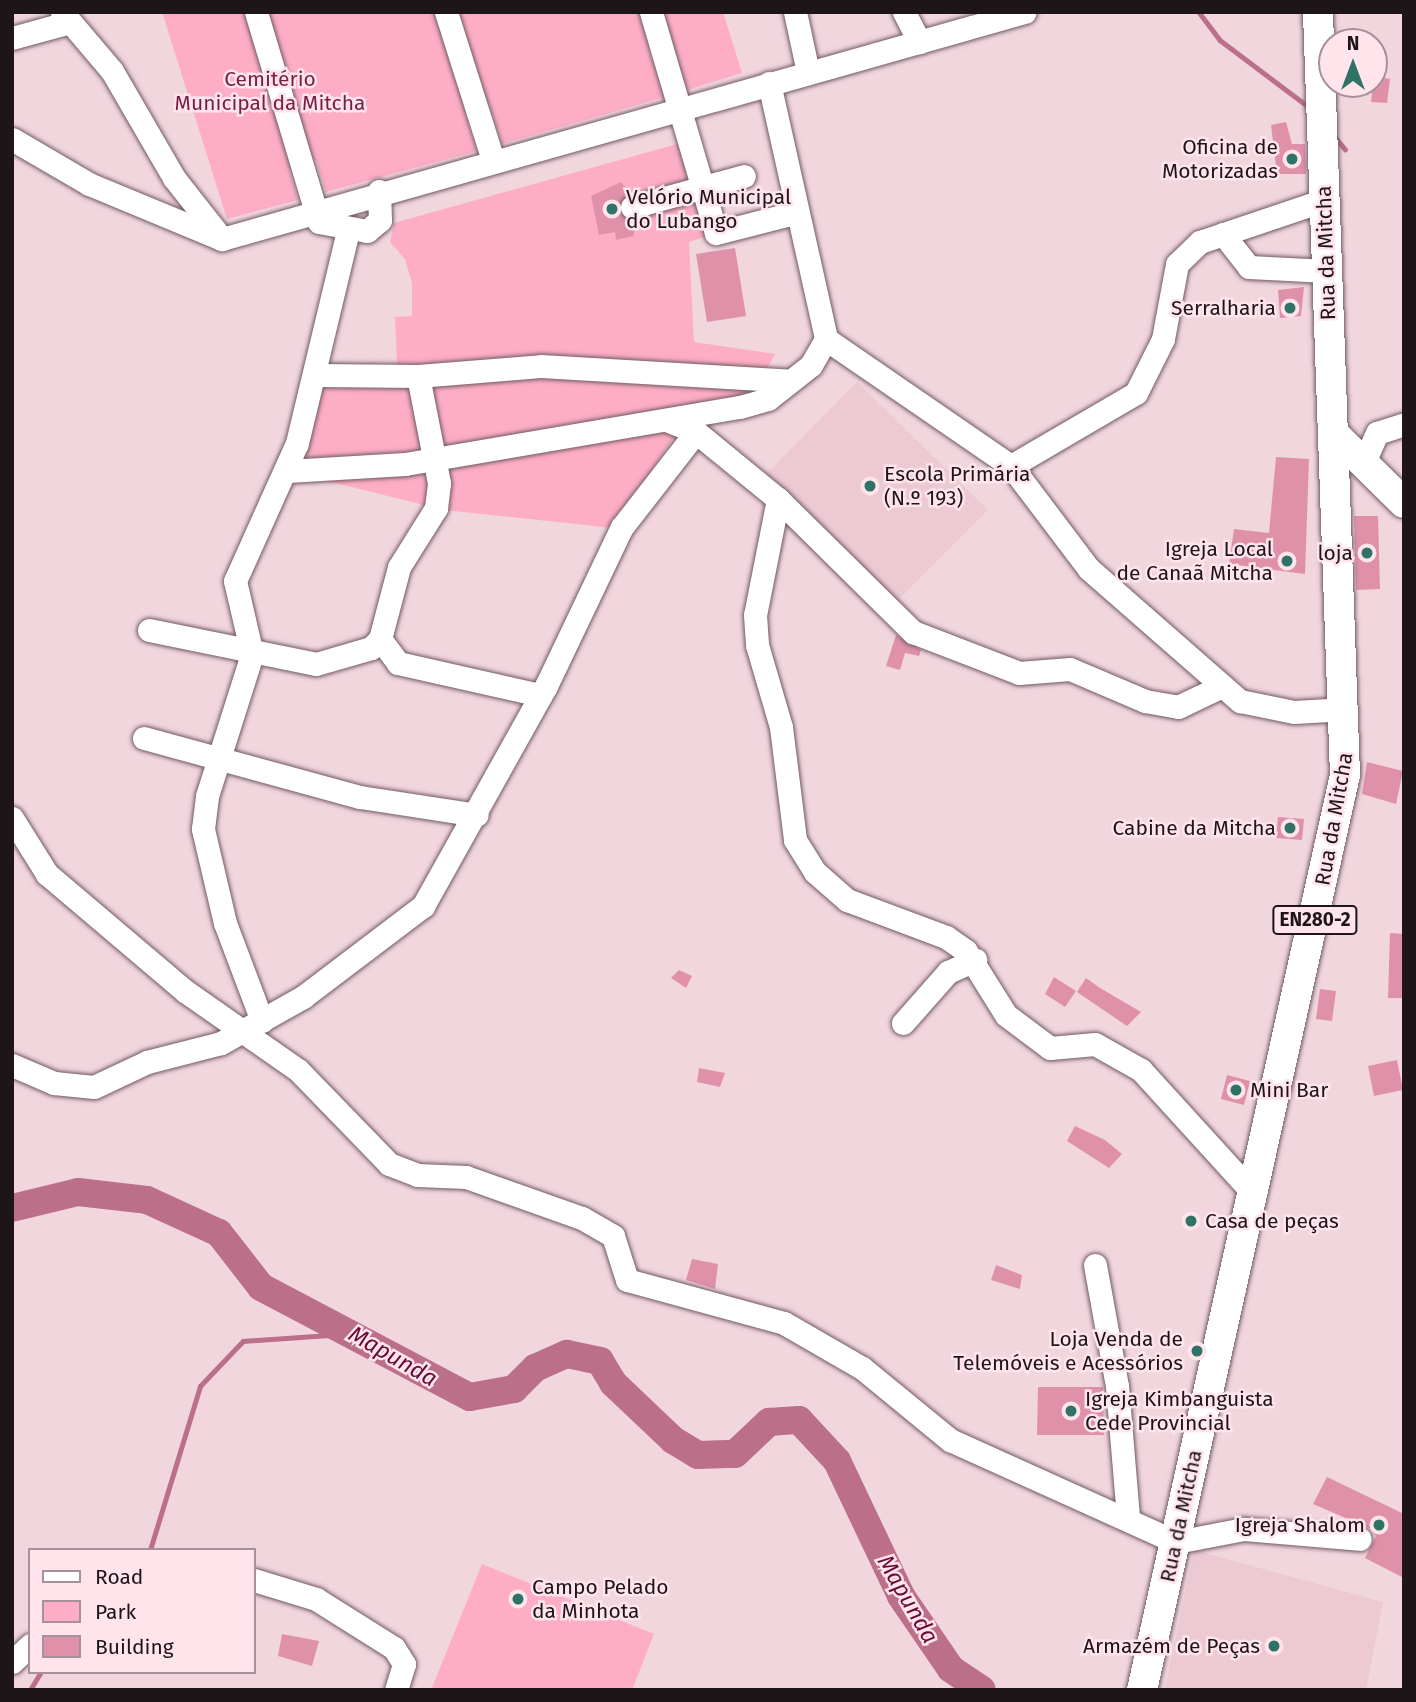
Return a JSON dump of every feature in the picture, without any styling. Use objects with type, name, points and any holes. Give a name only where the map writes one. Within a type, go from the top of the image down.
[{"type":"main road","name":"Rua da Mitcha","points":[[1142,1690],[1339,806],[1346,709],[1318,12]]},
{"type":"main road","points":[[1334,434],[1404,503]]},
{"type":"street","points":[[256,12],[315,209],[325,227],[348,230],[375,226],[379,191]]},
{"type":"street","points":[[446,12],[493,160]]},
{"type":"street","points":[[652,12],[716,233],[794,213]]},
{"type":"street","points":[[795,12],[808,72]]},
{"type":"street","points":[[904,12],[919,42]]},
{"type":"street","points":[[12,139],[89,184],[222,239],[315,209],[1025,12]]},
{"type":"street","points":[[12,37],[64,18],[112,71],[174,178],[222,239]]},
{"type":"street","points":[[287,471],[434,459],[669,421],[768,399],[811,365],[825,339],[769,83]]},
{"type":"street","points":[[632,207],[744,176]]},
{"type":"street","points":[[1011,466],[1136,393],[1154,369],[1163,339],[1177,264],[1200,242],[1324,200]]},
{"type":"street","points":[[252,1027],[203,829],[218,756],[252,654],[235,581],[248,542],[287,471],[317,375],[348,230]]},
{"type":"street","points":[[1223,234],[1249,267],[1327,271]]},
{"type":"street","points":[[825,339],[1011,466],[1089,569],[1241,701],[1269,709],[1346,709]]},
{"type":"street","points":[[317,375],[418,376],[541,366],[791,381]]},
{"type":"street","points":[[149,630],[252,654],[316,664],[371,648],[380,639],[399,567],[436,508],[434,459],[418,376]]},
{"type":"street","points":[[669,421],[696,432],[778,499],[913,632],[1019,673],[1070,669],[1178,707],[1222,686]]},
{"type":"street","points":[[1364,461],[1377,433],[1404,424]]},
{"type":"street","points":[[12,1065],[54,1083],[94,1087],[148,1062],[252,1027],[423,906],[477,816],[622,527],[696,432]]},
{"type":"street","points":[[778,499],[755,615],[757,645],[781,727],[795,840],[816,872],[846,900],[899,925],[946,937],[975,961],[1006,1015],[1050,1048],[1095,1044],[1141,1070],[1252,1192]]},
{"type":"street","points":[[380,639],[398,663],[540,695]]},
{"type":"street","points":[[144,737],[360,797],[477,816]]},
{"type":"street","points":[[12,818],[47,874],[252,1027],[298,1070],[388,1164],[417,1175],[466,1177],[582,1218],[613,1237],[627,1280],[784,1323],[862,1368],[950,1440],[1015,1475],[1128,1518],[1176,1542],[1244,1529],[1360,1539]]},
{"type":"street","points":[[903,1023],[948,972],[975,961]]},
{"type":"street","points":[[1096,1265],[1117,1386],[1128,1518]]},
{"type":"street","points":[[256,1581],[316,1599],[394,1648],[404,1664],[396,1690]]},
{"type":"street","points":[[12,1662],[28,1647]]},
{"type":"shaded area","name":"Escola Primária (N.º 193)","points":[[857,382],[988,510],[896,602],[765,475]]},
{"type":"shaded area","name":"Armazém de Peças","points":[[1194,1550],[1383,1602],[1366,1690],[1165,1690]]},
{"type":"green space","name":"Cemitério Municipal da Mitcha","points":[[162,12],[723,12],[742,73],[687,90],[672,43],[649,51],[665,97],[502,144],[489,104],[465,112],[477,151],[326,192],[316,160],[289,169],[298,200],[227,219]]},
{"type":"green space","points":[[684,142],[710,235],[689,242],[694,342],[775,354],[759,383],[674,437],[613,528],[444,510],[287,471],[317,375],[397,369],[395,317],[412,316],[412,283],[405,259],[390,242],[394,223]]},
{"type":"green space","name":"Campo Pelado da Minhota","points":[[482,1564],[654,1634],[632,1690],[431,1690]]},
{"type":"building","points":[[1371,98],[1388,98],[1387,103],[1371,102]]},
{"type":"building","name":"Oficina de Motorizadas","points":[[1286,122],[1292,144],[1305,144],[1306,174],[1277,174],[1271,125]]},
{"type":"building","name":"Velório Municipal do Lubango","points":[[621,182],[630,193],[619,211],[636,227],[633,236],[616,240],[615,232],[599,235],[591,196]]},
{"type":"building","points":[[735,248],[746,316],[707,322],[696,254]]},
{"type":"building","name":"Serralharia","points":[[1304,287],[1301,316],[1280,318],[1278,290]]},
{"type":"building","points":[[1276,457],[1309,459],[1305,574],[1229,564],[1234,529],[1269,533]]},
{"type":"building","name":"loja","points":[[1354,516],[1378,516],[1380,589],[1356,590]]},
{"type":"building","points":[[896,635],[921,650],[919,656],[905,653],[900,670],[886,666]]},
{"type":"building","points":[[1367,762],[1403,771],[1396,804],[1362,794]]},
{"type":"building","name":"Cabine da Mitcha","points":[[1278,817],[1304,819],[1302,840],[1276,838]]},
{"type":"building","points":[[1390,933],[1404,934],[1404,998],[1388,998]]},
{"type":"building","points":[[679,970],[692,976],[686,988],[671,978]]},
{"type":"building","points":[[1054,977],[1076,991],[1065,1007],[1045,994]]},
{"type":"building","points":[[1086,978],[1141,1012],[1127,1026],[1077,992]]},
{"type":"building","points":[[1320,989],[1336,991],[1332,1021],[1316,1019]]},
{"type":"building","points":[[1397,1060],[1403,1090],[1374,1096],[1368,1066]]},
{"type":"building","points":[[699,1068],[725,1073],[720,1087],[697,1082]]},
{"type":"building","name":"Mini Bar","points":[[1227,1075],[1250,1081],[1244,1105],[1221,1099]]},
{"type":"building","points":[[1075,1126],[1105,1140],[1122,1154],[1109,1168],[1067,1141]]},
{"type":"building","points":[[692,1259],[718,1264],[715,1289],[686,1280]]},
{"type":"building","points":[[996,1265],[1022,1275],[1020,1289],[991,1280]]},
{"type":"building","name":"Igreja Kimbanguista Cede Provincial","points":[[1038,1387],[1103,1387],[1104,1435],[1037,1435]]},
{"type":"building","name":"Igreja Shalom","points":[[1327,1477],[1404,1514],[1404,1578],[1365,1558],[1376,1536],[1369,1528],[1313,1504]]},
{"type":"building","points":[[282,1634],[319,1641],[312,1666],[278,1656]]},
{"type":"waterway","points":[[1199,12],[1220,40],[1309,107]]},
{"type":"waterway","points":[[1335,137],[1345,149]]},
{"type":"waterway","name":"Mapunda","points":[[12,1208],[78,1192],[147,1200],[219,1233],[261,1287],[470,1397],[514,1389],[535,1368],[567,1354],[600,1361],[613,1383],[673,1440],[698,1455],[735,1454],[769,1422],[799,1420],[837,1461],[901,1596],[951,1669],[982,1690]]},
{"type":"waterway","points":[[151,1548],[200,1386],[243,1341],[358,1333]]},
{"type":"waterway","points":[[30,1690],[40,1674]]},
{"type":"place","name":"Oficina de Motorizadas","points":[[1292,159]]},
{"type":"place","name":"Velório Municipal do Lubango","points":[[612,209]]},
{"type":"place","name":"Serralharia","points":[[1290,308]]},
{"type":"place","name":"Escola Primária (N.º 193)","points":[[870,486]]},
{"type":"place","name":"loja","points":[[1367,553]]},
{"type":"place","name":"Igreja Local de Canaã Mitcha","points":[[1287,561]]},
{"type":"place","name":"Cabine da Mitcha","points":[[1290,828]]},
{"type":"place","name":"Mini Bar","points":[[1236,1090]]},
{"type":"place","name":"Casa de peças","points":[[1191,1221]]},
{"type":"place","name":"Loja Venda de Telemóveis e Acessórios","points":[[1197,1351]]},
{"type":"place","name":"Igreja Kimbanguista Cede Provincial","points":[[1071,1411]]},
{"type":"place","name":"Igreja Shalom","points":[[1379,1525]]},
{"type":"place","name":"Campo Pelado da Minhota","points":[[518,1599]]},
{"type":"place","name":"Armazém de Peças","points":[[1274,1646]]}]
